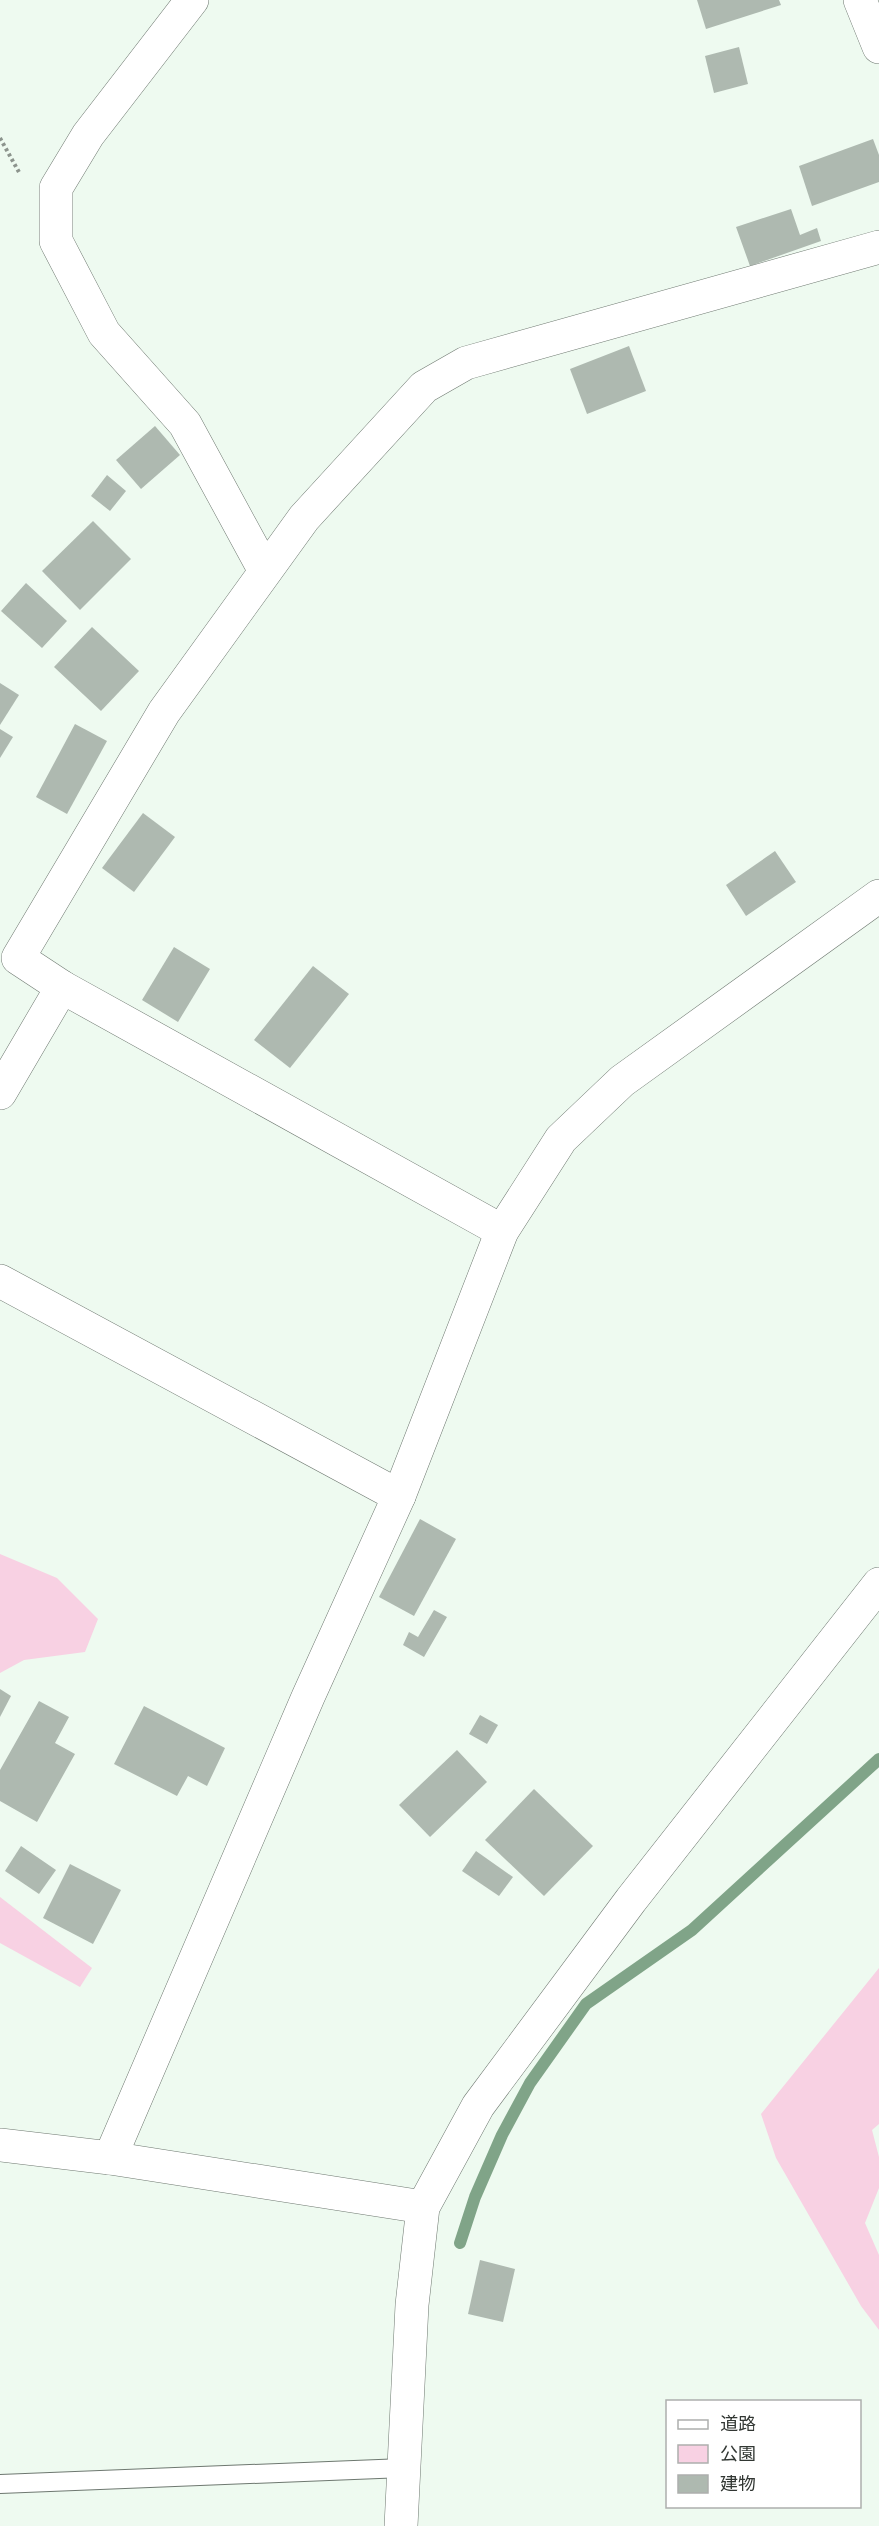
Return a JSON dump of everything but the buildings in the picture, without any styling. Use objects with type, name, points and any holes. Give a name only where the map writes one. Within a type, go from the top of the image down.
[{"type":"street","points":[[192,0],[88,135],[56,188],[56,241],[104,333],[185,424],[265,571]]},
{"type":"street","points":[[860,0],[879,47]]},
{"type":"street","points":[[502,1231],[62,987],[18,958],[164,712],[304,518],[424,387],[466,363],[879,248]]},
{"type":"street","points":[[110,2158],[308,1697],[399,1496],[502,1231],[561,1139],[622,1081],[879,896]]},
{"type":"street","points":[[0,1093],[62,987]]},
{"type":"street","points":[[0,1281],[399,1496]]},
{"type":"street","points":[[401,2526],[412,2305],[423,2207],[485,2097],[632,1900],[879,1584]]},
{"type":"street","points":[[0,2145],[110,2158],[423,2207]]},
{"type":"lane","points":[[0,2484],[404,2468]]},
{"type":"green space","points":[[0,1554],[57,1578],[98,1619],[85,1652],[24,1660],[0,1673]]},
{"type":"green space","points":[[0,1897],[92,1968],[80,1987],[0,1943]]},
{"type":"green space","points":[[879,1968],[879,2124],[872,2130],[879,2157],[879,2188],[865,2223],[879,2255],[879,2330],[861,2306],[776,2158],[761,2114]]},
{"type":"waterway","points":[[460,2243],[475,2197],[502,2135],[530,2083],[586,2004],[692,1930],[879,1759]]}]
